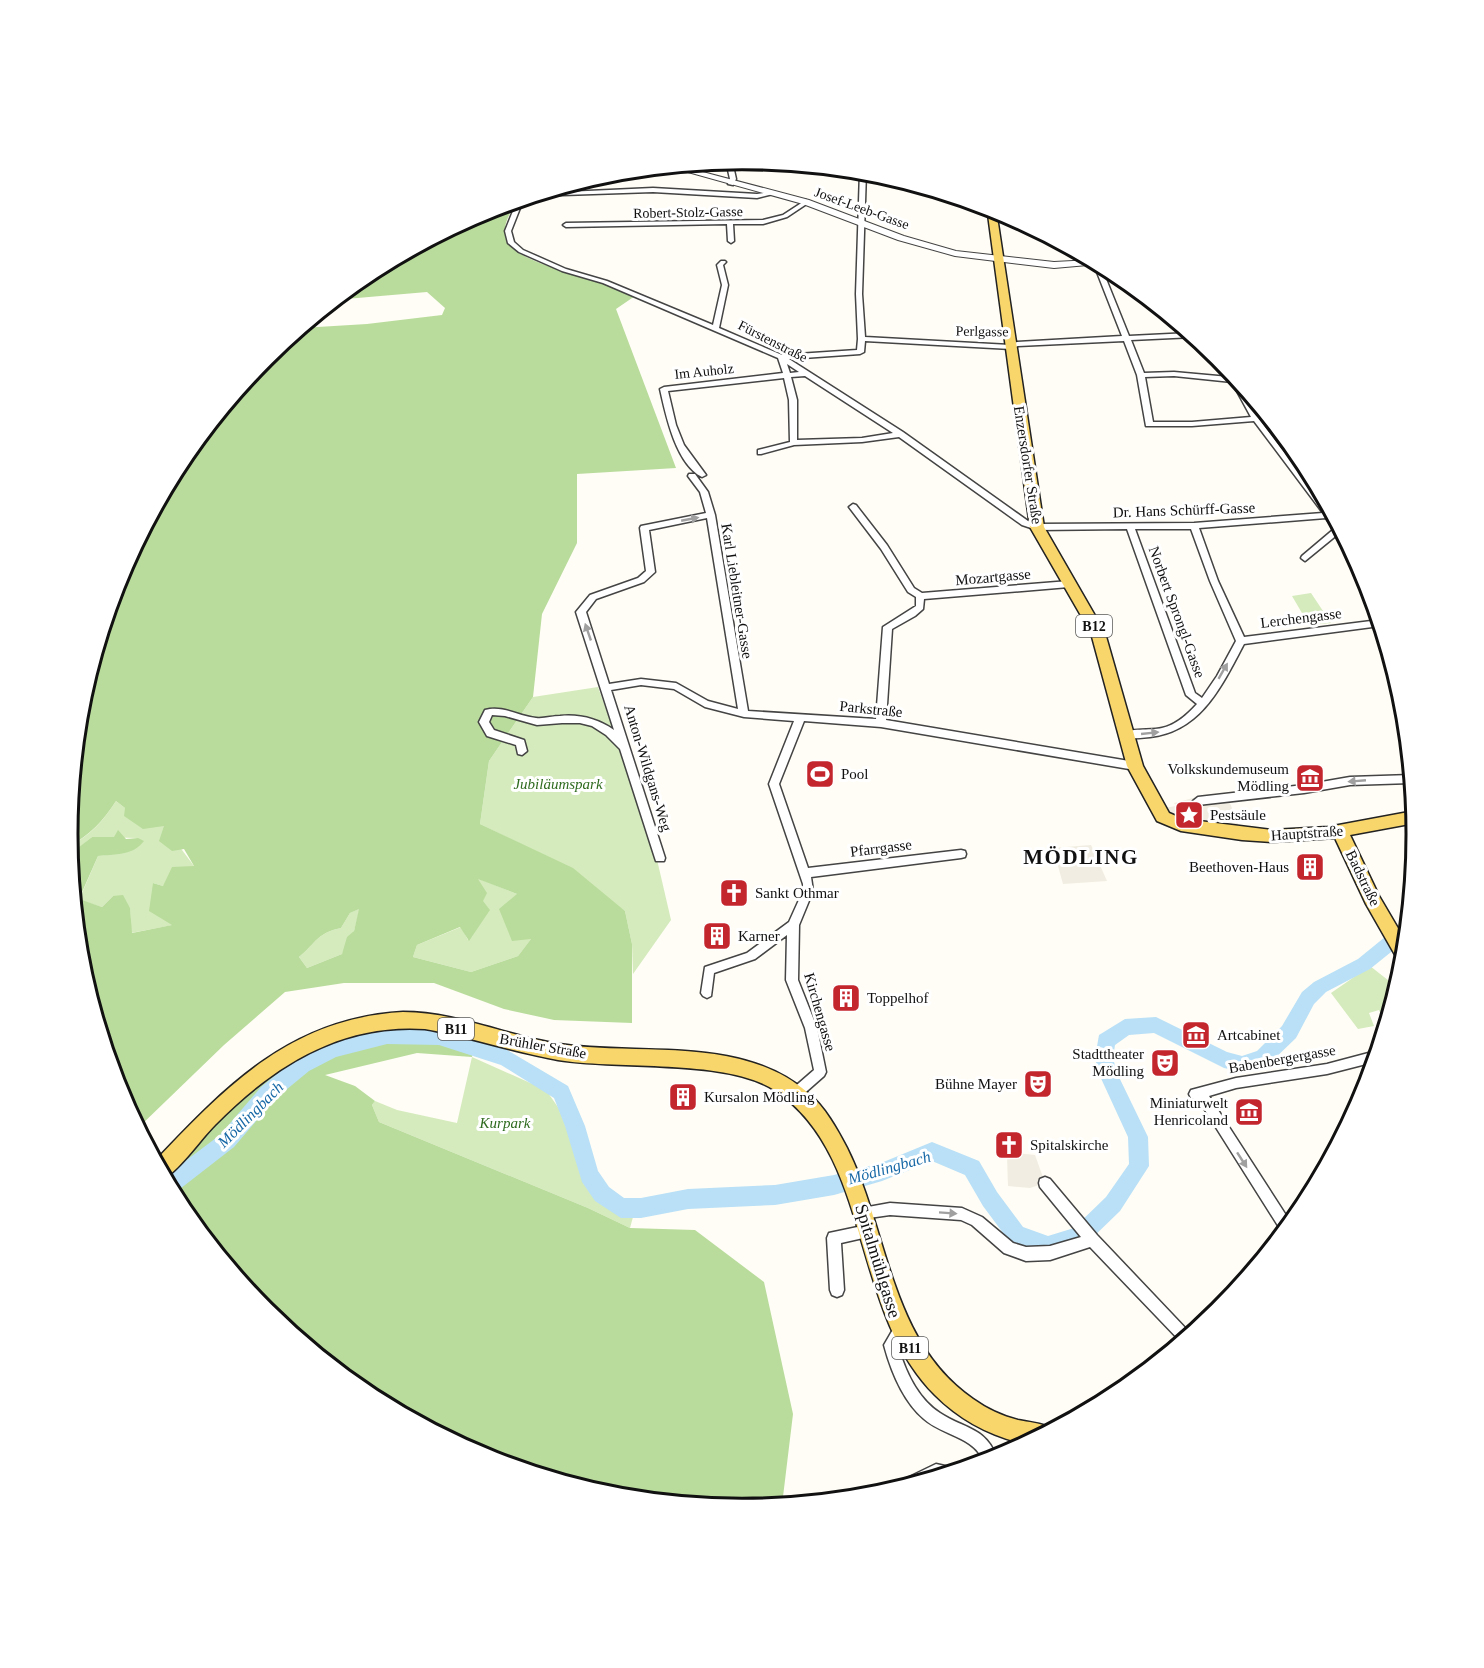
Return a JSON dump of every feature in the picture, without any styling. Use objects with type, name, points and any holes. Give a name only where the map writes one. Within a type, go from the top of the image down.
[{"type":"main road","name":"B12","points":[[993,220],[998,260]]},
{"type":"main road","name":"Enzersdorfer Straße","points":[[998,260],[1021,432],[1037,527],[1098,633],[1135,766],[1148,792],[1163,817],[1169,822],[1198,828]]},
{"type":"main road","name":"Hauptstraße","points":[[1198,828],[1260,836],[1340,831],[1406,819]]},
{"type":"main road","name":"Badstraße","points":[[1340,831],[1371,899],[1397,941]]},
{"type":"main road","name":"Brühler Straße","points":[[166,1164],[241,1086],[274,1061],[319,1038],[384,1022],[423,1021],[561,1052],[740,1068],[754,1071],[795,1094]]},
{"type":"main road","name":"Spitalmühlgasse","points":[[795,1094],[822,1122],[833,1138],[853,1182],[900,1331],[928,1374],[966,1409],[993,1423],[1027,1434]]},
{"type":"street","points":[[731,184],[734,179],[732,170]]},
{"type":"street","points":[[692,172],[770,194]]},
{"type":"street","points":[[794,443],[791,432],[794,422],[793,401],[781,357],[860,352],[862,339],[859,294],[863,181]]},
{"type":"street","name":"Josef-Leeb-Gasse","points":[[568,194],[653,190],[757,196],[770,194],[806,202],[937,249],[998,260],[1054,265],[1081,263]]},
{"type":"street","name":"Robert-Stolz-Gasse","points":[[566,225],[772,221],[785,216],[806,202]]},
{"type":"street","name":"Fürstenstraße","points":[[516,210],[508,231],[511,243],[521,251],[564,270],[605,282],[781,357],[900,434],[1017,519],[1037,527]]},
{"type":"street","points":[[730,222],[730,241]]},
{"type":"street","points":[[716,328],[725,285],[720,265],[723,262]]},
{"type":"street","points":[[1103,277],[1141,375],[1147,421],[1151,425],[1256,419]]},
{"type":"street","name":"Perlgasse","points":[[862,339],[1011,347],[1017,344],[1182,337]]},
{"type":"street","name":"Im Auholz","points":[[697,475],[676,441],[664,389],[807,374]]},
{"type":"street","points":[[1141,375],[1174,374],[1226,379]]},
{"type":"street","points":[[1250,407],[1256,419],[1305,482]]},
{"type":"street","points":[[761,452],[794,443],[862,440],[900,434]]},
{"type":"street","name":"Karl Liebleitner-Gasse","points":[[697,475],[711,515],[744,714]]},
{"type":"street","points":[[853,507],[884,547],[911,590],[920,596],[920,607],[888,627],[881,723]]},
{"type":"street","name":"Anton-Wildgans-Weg","points":[[660,858],[608,687],[581,612],[593,597],[641,580],[651,572],[644,528],[711,515]]},
{"type":"street","name":"Dr. Hans Schürff-Gasse","points":[[1037,527],[1194,526],[1324,515]]},
{"type":"street","points":[[1126,735],[1172,728],[1185,721],[1198,701],[1213,689],[1241,641],[1214,581],[1194,526]]},
{"type":"street","name":"Norbert Sprongl-Gasse","points":[[1130,527],[1191,695],[1198,701]]},
{"type":"street","points":[[1305,558],[1335,535]]},
{"type":"street","name":"Mozartgasse","points":[[920,596],[1069,584]]},
{"type":"street","name":"Lerchengasse","points":[[1241,641],[1372,624]]},
{"type":"street","name":"Parkstraße","points":[[608,687],[641,682],[676,686],[705,704],[744,714],[881,723],[1135,766]]},
{"type":"street","points":[[522,751],[520,743],[489,733],[484,722],[488,712],[496,710],[535,722],[562,719],[594,722],[616,736],[627,751]]},
{"type":"street","points":[[800,718],[774,784],[805,873]]},
{"type":"street","points":[[1198,801],[1304,789],[1350,781],[1404,778]]},
{"type":"street","name":"Pfarrgasse","points":[[805,873],[960,854]]},
{"type":"street","name":"Kirchengasse","points":[[795,1094],[820,1072],[812,1028],[792,980],[794,925],[808,891],[805,873]]},
{"type":"street","points":[[707,993],[709,970],[751,956],[794,925]]},
{"type":"street","name":"Babenbergergasse","points":[[1282,1220],[1198,1093],[1236,1083],[1327,1069],[1367,1059]]},
{"type":"street","points":[[1045,1183],[1075,1221],[1181,1332]]},
{"type":"street","points":[[837,1290],[834,1238],[890,1209],[962,1214],[976,1221],[1009,1248],[1026,1254],[1050,1253],[1091,1238]]},
{"type":"street","name":"Spitalmühlgasse","points":[[900,1331],[891,1346],[895,1362],[909,1389],[931,1415],[968,1433],[986,1451]]},
{"type":"green space","points":[[511,212],[505,232],[508,243],[514,250],[537,262],[601,282],[635,296],[616,309],[676,468],[577,474],[577,543],[542,614],[533,697],[489,761],[480,824],[573,868],[625,911],[632,944],[632,1023],[554,1020],[504,1009],[434,983],[344,983],[285,992],[224,1045],[144,1123],[113,1047],[101,1006],[91,964],[82,900],[102,907],[113,896],[123,895],[130,908],[132,933],[172,925],[149,911],[153,883],[163,886],[172,867],[194,866],[184,849],[172,851],[159,841],[164,826],[143,829],[124,816],[125,808],[116,801],[96,827],[78,840],[79,791],[84,747],[91,704],[113,621],[146,540],[167,502],[215,430],[272,364],[313,327],[367,324],[442,315],[445,308],[427,292],[350,299],[410,259],[448,238]],"holes":[[[478,879],[517,894],[499,909],[512,941],[531,939],[518,956],[471,972],[413,957],[417,945],[460,927],[469,941],[490,910],[483,901],[487,893]],[[359,909],[354,931],[347,937],[342,954],[307,968],[299,957],[322,935],[341,928],[350,913]]]},
{"type":"green space","points":[[1311,593],[1331,623],[1309,625],[1292,596]]},
{"type":"green space","name":"Jubiläumspark","points":[[598,687],[652,838],[671,920],[633,974],[632,944],[625,911],[523,845],[480,824],[489,761],[533,697]]},
{"type":"green space","points":[[116,801],[125,808],[164,826],[194,866],[163,886],[153,883],[173,925],[131,933],[130,908],[113,896],[102,907],[82,901],[81,895],[98,856],[125,853],[138,838],[92,837],[78,848],[78,841],[96,827]]},
{"type":"green space","points":[[118,830],[126,839],[138,838],[144,841],[129,852],[98,856],[81,894],[78,848],[92,837],[114,837]]},
{"type":"green space","points":[[477,878],[517,894],[532,938],[518,956],[471,972],[413,957],[417,945],[461,927],[468,940],[483,901]]},
{"type":"green space","points":[[360,908],[354,931],[342,954],[307,968],[299,957],[322,935],[341,928],[350,913]]},
{"type":"green space","points":[[1370,966],[1389,981],[1381,1014],[1379,1010],[1369,1013],[1374,1026],[1358,1029],[1331,993]]},
{"type":"green space","points":[[433,1032],[475,1043],[472,1057],[417,1053],[325,1075],[355,1086],[375,1101],[372,1105],[379,1122],[588,1208],[630,1228],[695,1230],[764,1282],[793,1414],[783,1497],[699,1497],[655,1492],[612,1485],[529,1463],[448,1430],[410,1409],[338,1361],[272,1304],[215,1238],[172,1174],[237,1101],[308,1050],[361,1037]]},
{"type":"green space","name":"Kurpark","points":[[472,1057],[546,1090],[562,1113],[584,1176],[636,1206],[630,1228],[588,1208],[379,1122],[372,1105],[375,1101],[397,1110],[457,1123]]},
{"type":"shaded area","points":[[1226,793],[1242,834],[1198,828],[1157,809],[1176,806],[1174,803],[1193,798]]},
{"type":"shaded area","points":[[1091,845],[1107,881],[1063,884],[1053,848]]},
{"type":"shaded area","points":[[1016,1153],[1035,1155],[1045,1183],[1030,1188],[1008,1186],[1007,1156],[1016,1157]]},
{"type":"waterway","name":"Mödlingbach","points":[[176,1180],[227,1141],[268,1093],[302,1065],[332,1050],[387,1036],[439,1037],[507,1058],[561,1092],[575,1126],[589,1175],[602,1194],[621,1208],[641,1208],[688,1199],[775,1195],[834,1185],[882,1172],[932,1151],[972,1168],[990,1199],[1016,1234],[1048,1246],[1080,1236],[1113,1204],[1139,1166],[1138,1137],[1108,1074],[1104,1058],[1106,1041],[1125,1027],[1156,1025],[1224,1060],[1242,1064],[1263,1057],[1289,1032],[1308,998],[1320,987],[1364,964],[1397,937]]},
{"type":"place","name":"Pool","points":[[820,774]]},
{"type":"place","name":"Volkskundemuseum Mödling","points":[[1310,778]]},
{"type":"place","name":"Pestsäule","points":[[1189,815]]},
{"type":"place","name":"Beethoven-Haus","points":[[1310,867]]},
{"type":"place","name":"Sankt Othmar","points":[[734,893]]},
{"type":"place","name":"Karner","points":[[717,936]]},
{"type":"place","name":"Toppelhof","points":[[846,998]]},
{"type":"place","name":"Artcabinet","points":[[1196,1035]]},
{"type":"place","name":"Stadttheater Mödling","points":[[1165,1063]]},
{"type":"place","name":"Bühne Mayer","points":[[1038,1084]]},
{"type":"place","name":"Kursalon Mödling","points":[[683,1097]]},
{"type":"place","name":"Miniaturwelt Henricoland","points":[[1249,1112]]},
{"type":"place","name":"Spitalskirche","points":[[1009,1145]]},
{"type":"district","name":"MÖDLING","points":[[1081,857]]}]
